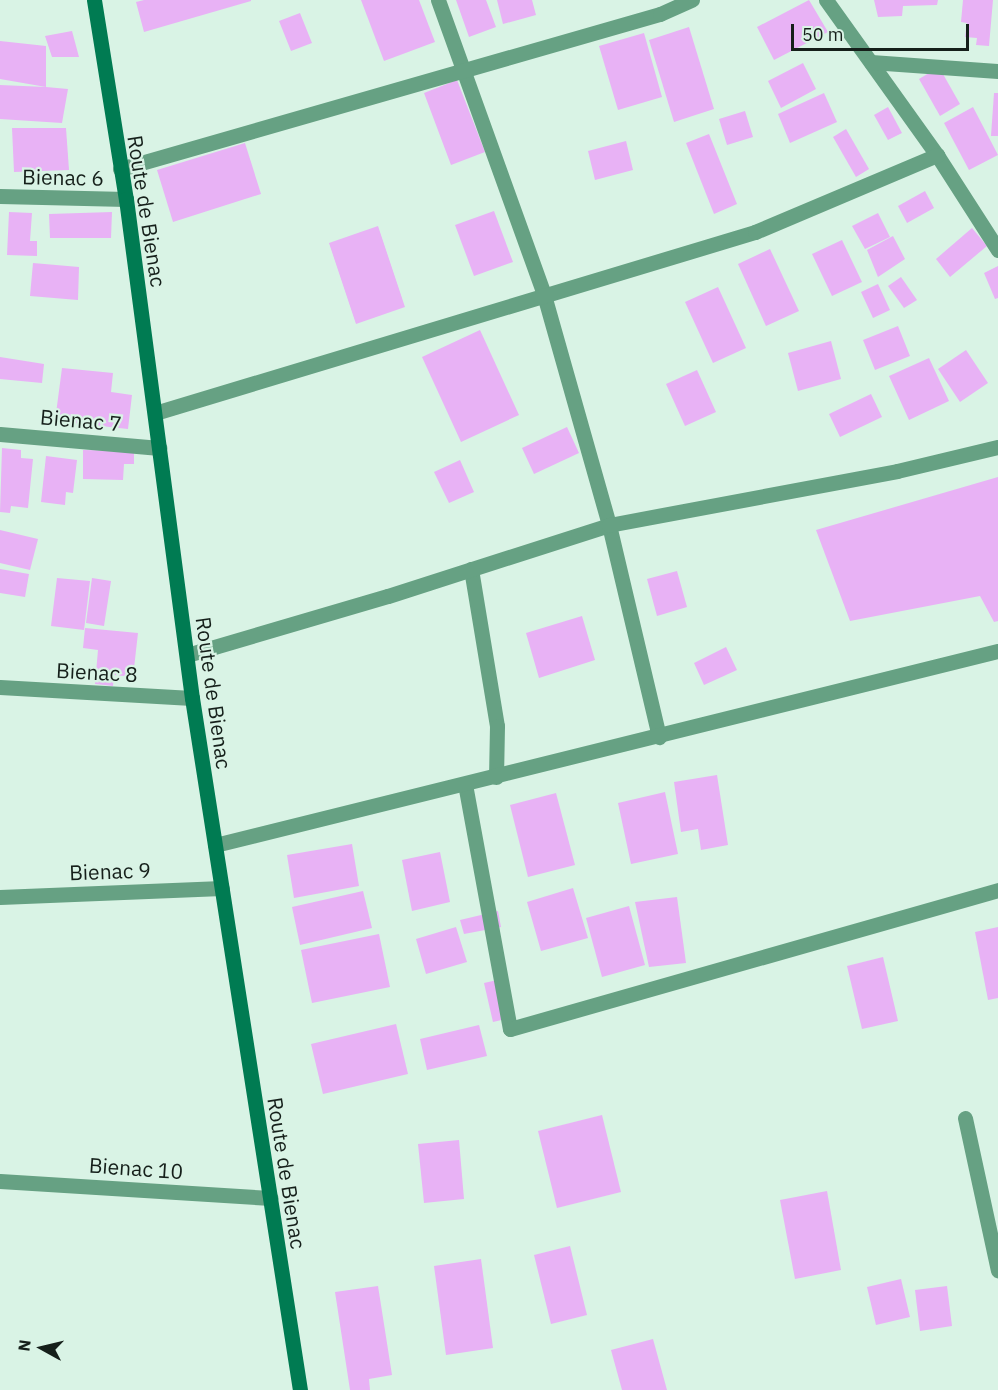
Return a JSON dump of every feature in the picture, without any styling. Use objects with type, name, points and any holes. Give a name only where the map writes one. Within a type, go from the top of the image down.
[{"type":"main road","name":"Route de Bienac","points":[[94,0],[126,199],[192,698],[300,1390]]},
{"type":"street","points":[[438,0],[465,67],[544,295],[609,525],[659,737]]},
{"type":"street","points":[[120,169],[465,67],[660,14],[692,0]]},
{"type":"street","points":[[826,0],[937,155],[998,250]]},
{"type":"street","points":[[871,62],[998,71]]},
{"type":"street","points":[[155,413],[755,232],[937,155]]},
{"type":"street","name":"Bienac 6","points":[[0,196],[126,199]]},
{"type":"street","name":"Bienac 7","points":[[0,434],[159,448]]},
{"type":"street","points":[[186,655],[609,525],[897,471],[998,447]]},
{"type":"street","points":[[471,569],[497,726],[496,777]]},
{"type":"street","points":[[215,844],[659,737],[998,651]]},
{"type":"street","name":"Bienac 8","points":[[0,687],[192,698]]},
{"type":"street","points":[[465,784],[510,1029],[998,890]]},
{"type":"street","name":"Bienac 9","points":[[0,897],[222,888]]},
{"type":"street","points":[[965,1118],[998,1270]]},
{"type":"street","name":"Bienac 10","points":[[0,1181],[270,1198]]},
{"type":"building","points":[[144,0],[251,1],[144,32],[136,2]]},
{"type":"building","points":[[361,0],[419,0],[435,42],[384,61]]},
{"type":"building","points":[[456,0],[486,0],[496,27],[469,37]]},
{"type":"building","points":[[497,0],[532,0],[536,15],[503,24]]},
{"type":"building","points":[[809,0],[828,32],[774,60],[757,27]]},
{"type":"building","points":[[874,0],[938,0],[937,5],[903,6],[902,16],[878,17]]},
{"type":"building","points":[[963,0],[993,0],[989,46],[976,45],[977,38],[965,37],[967,23],[961,22]]},
{"type":"building","points":[[300,13],[312,43],[291,51],[279,21]]},
{"type":"building","points":[[689,27],[714,109],[674,122],[649,40]]},
{"type":"building","points":[[72,31],[79,57],[52,57],[45,36]]},
{"type":"building","points":[[644,33],[662,97],[618,110],[599,46]]},
{"type":"building","points":[[0,41],[46,46],[46,87],[0,79]]},
{"type":"building","points":[[803,63],[816,89],[781,108],[768,81]]},
{"type":"building","points":[[939,67],[960,104],[940,116],[919,79]]},
{"type":"building","points":[[457,80],[485,152],[451,165],[424,93]]},
{"type":"building","points":[[0,85],[68,89],[62,123],[0,119]]},
{"type":"building","points":[[824,93],[837,122],[790,143],[778,114]]},
{"type":"building","points":[[994,93],[998,93],[998,136],[991,136]]},
{"type":"building","points":[[888,107],[902,133],[888,140],[874,115]]},
{"type":"building","points":[[973,107],[998,155],[969,170],[944,123]]},
{"type":"building","points":[[745,111],[753,137],[727,145],[719,119]]},
{"type":"building","points":[[12,128],[66,128],[69,170],[14,172]]},
{"type":"building","points":[[846,129],[869,169],[856,177],[833,137]]},
{"type":"building","points":[[709,134],[737,204],[714,214],[686,143]]},
{"type":"building","points":[[626,141],[633,170],[595,180],[588,151]]},
{"type":"building","points":[[245,143],[261,194],[173,222],[157,170]]},
{"type":"building","points":[[925,191],[934,208],[907,223],[898,206]]},
{"type":"building","points":[[494,211],[513,262],[474,276],[455,225]]},
{"type":"building","points":[[9,212],[32,213],[30,241],[37,241],[37,256],[7,255]]},
{"type":"building","points":[[112,212],[111,238],[50,238],[49,214]]},
{"type":"building","points":[[878,213],[890,237],[865,249],[852,226]]},
{"type":"building","points":[[378,226],[405,307],[356,324],[329,243]]},
{"type":"building","points":[[972,228],[987,246],[950,277],[936,259]]},
{"type":"building","points":[[893,236],[905,259],[878,277],[867,250]]},
{"type":"building","points":[[842,240],[862,282],[832,296],[812,254]]},
{"type":"building","points":[[770,249],[799,311],[766,326],[738,264]]},
{"type":"building","points":[[33,263],[79,267],[78,300],[30,296]]},
{"type":"building","points":[[998,266],[998,298],[995,299],[984,273]]},
{"type":"building","points":[[901,277],[917,300],[904,308],[888,286]]},
{"type":"building","points":[[878,284],[890,310],[873,318],[861,292]]},
{"type":"building","points":[[718,287],[746,348],[713,363],[685,302]]},
{"type":"building","points":[[898,326],[910,356],[875,370],[863,340]]},
{"type":"building","points":[[480,330],[519,415],[461,442],[422,357]]},
{"type":"building","points":[[831,341],[841,379],[798,391],[788,353]]},
{"type":"building","points":[[966,350],[988,383],[960,402],[938,369]]},
{"type":"building","points":[[0,357],[44,364],[42,383],[0,379]]},
{"type":"building","points":[[929,358],[949,401],[909,420],[889,376]]},
{"type":"building","points":[[62,368],[113,373],[111,392],[132,395],[128,429],[55,421]]},
{"type":"building","points":[[697,370],[716,412],[685,426],[666,384]]},
{"type":"building","points":[[871,394],[882,417],[840,437],[829,414]]},
{"type":"building","points":[[567,427],[579,453],[534,474],[522,448]]},
{"type":"building","points":[[2,448],[21,450],[21,458],[33,459],[28,508],[11,506],[10,513],[0,512]]},
{"type":"building","points":[[83,450],[134,451],[134,464],[124,464],[123,480],[83,479]]},
{"type":"building","points":[[46,456],[77,460],[73,493],[66,492],[65,505],[41,502]]},
{"type":"building","points":[[460,460],[474,492],[449,503],[434,472]]},
{"type":"building","points":[[998,477],[998,621],[994,622],[980,596],[850,621],[816,530]]},
{"type":"building","points":[[0,530],[38,539],[30,570],[0,563]]},
{"type":"building","points":[[0,569],[29,574],[25,597],[0,593]]},
{"type":"building","points":[[677,571],[687,607],[657,616],[647,579]]},
{"type":"building","points":[[57,578],[90,581],[84,630],[51,626]]},
{"type":"building","points":[[92,578],[111,581],[104,626],[86,623]]},
{"type":"building","points":[[582,616],[595,660],[539,678],[526,633]]},
{"type":"building","points":[[85,628],[138,633],[133,677],[114,675],[113,686],[95,684],[98,650],[83,648]]},
{"type":"building","points":[[726,647],[737,670],[704,685],[694,663]]},
{"type":"building","points":[[717,775],[728,845],[701,850],[698,829],[681,832],[674,782]]},
{"type":"building","points":[[665,792],[678,854],[631,864],[618,803]]},
{"type":"building","points":[[556,793],[575,865],[528,877],[510,805]]},
{"type":"building","points":[[352,844],[359,886],[294,898],[287,855]]},
{"type":"building","points":[[440,852],[450,902],[412,911],[402,860]]},
{"type":"building","points":[[573,888],[588,938],[541,951],[527,902]]},
{"type":"building","points":[[363,891],[372,928],[300,945],[292,907]]},
{"type":"building","points":[[677,897],[686,963],[649,967],[635,902]]},
{"type":"building","points":[[629,906],[645,965],[602,977],[586,918]]},
{"type":"building","points":[[498,911],[501,927],[464,934],[460,920]]},
{"type":"building","points":[[456,927],[467,962],[426,974],[416,939]]},
{"type":"building","points":[[998,927],[998,998],[988,1000],[975,932]]},
{"type":"building","points":[[379,934],[390,987],[312,1003],[301,950]]},
{"type":"building","points":[[883,957],[898,1021],[862,1029],[847,966]]},
{"type":"building","points":[[506,978],[514,1017],[493,1022],[484,983]]},
{"type":"building","points":[[396,1024],[408,1074],[323,1094],[311,1044]]},
{"type":"building","points":[[479,1025],[487,1056],[427,1070],[420,1039]]},
{"type":"building","points":[[602,1115],[621,1192],[557,1208],[538,1131]]},
{"type":"building","points":[[459,1140],[464,1199],[424,1203],[418,1144]]},
{"type":"building","points":[[827,1191],[841,1270],[795,1279],[780,1200]]},
{"type":"building","points":[[570,1246],[587,1315],[551,1324],[534,1255]]},
{"type":"building","points":[[481,1259],[493,1348],[446,1355],[434,1266]]},
{"type":"building","points":[[901,1279],[910,1317],[876,1325],[867,1287]]},
{"type":"building","points":[[378,1286],[392,1375],[369,1379],[370,1390],[350,1390],[335,1292]]},
{"type":"building","points":[[947,1286],[952,1326],[920,1331],[915,1290]]},
{"type":"building","points":[[653,1339],[667,1390],[622,1390],[611,1350]]}]
